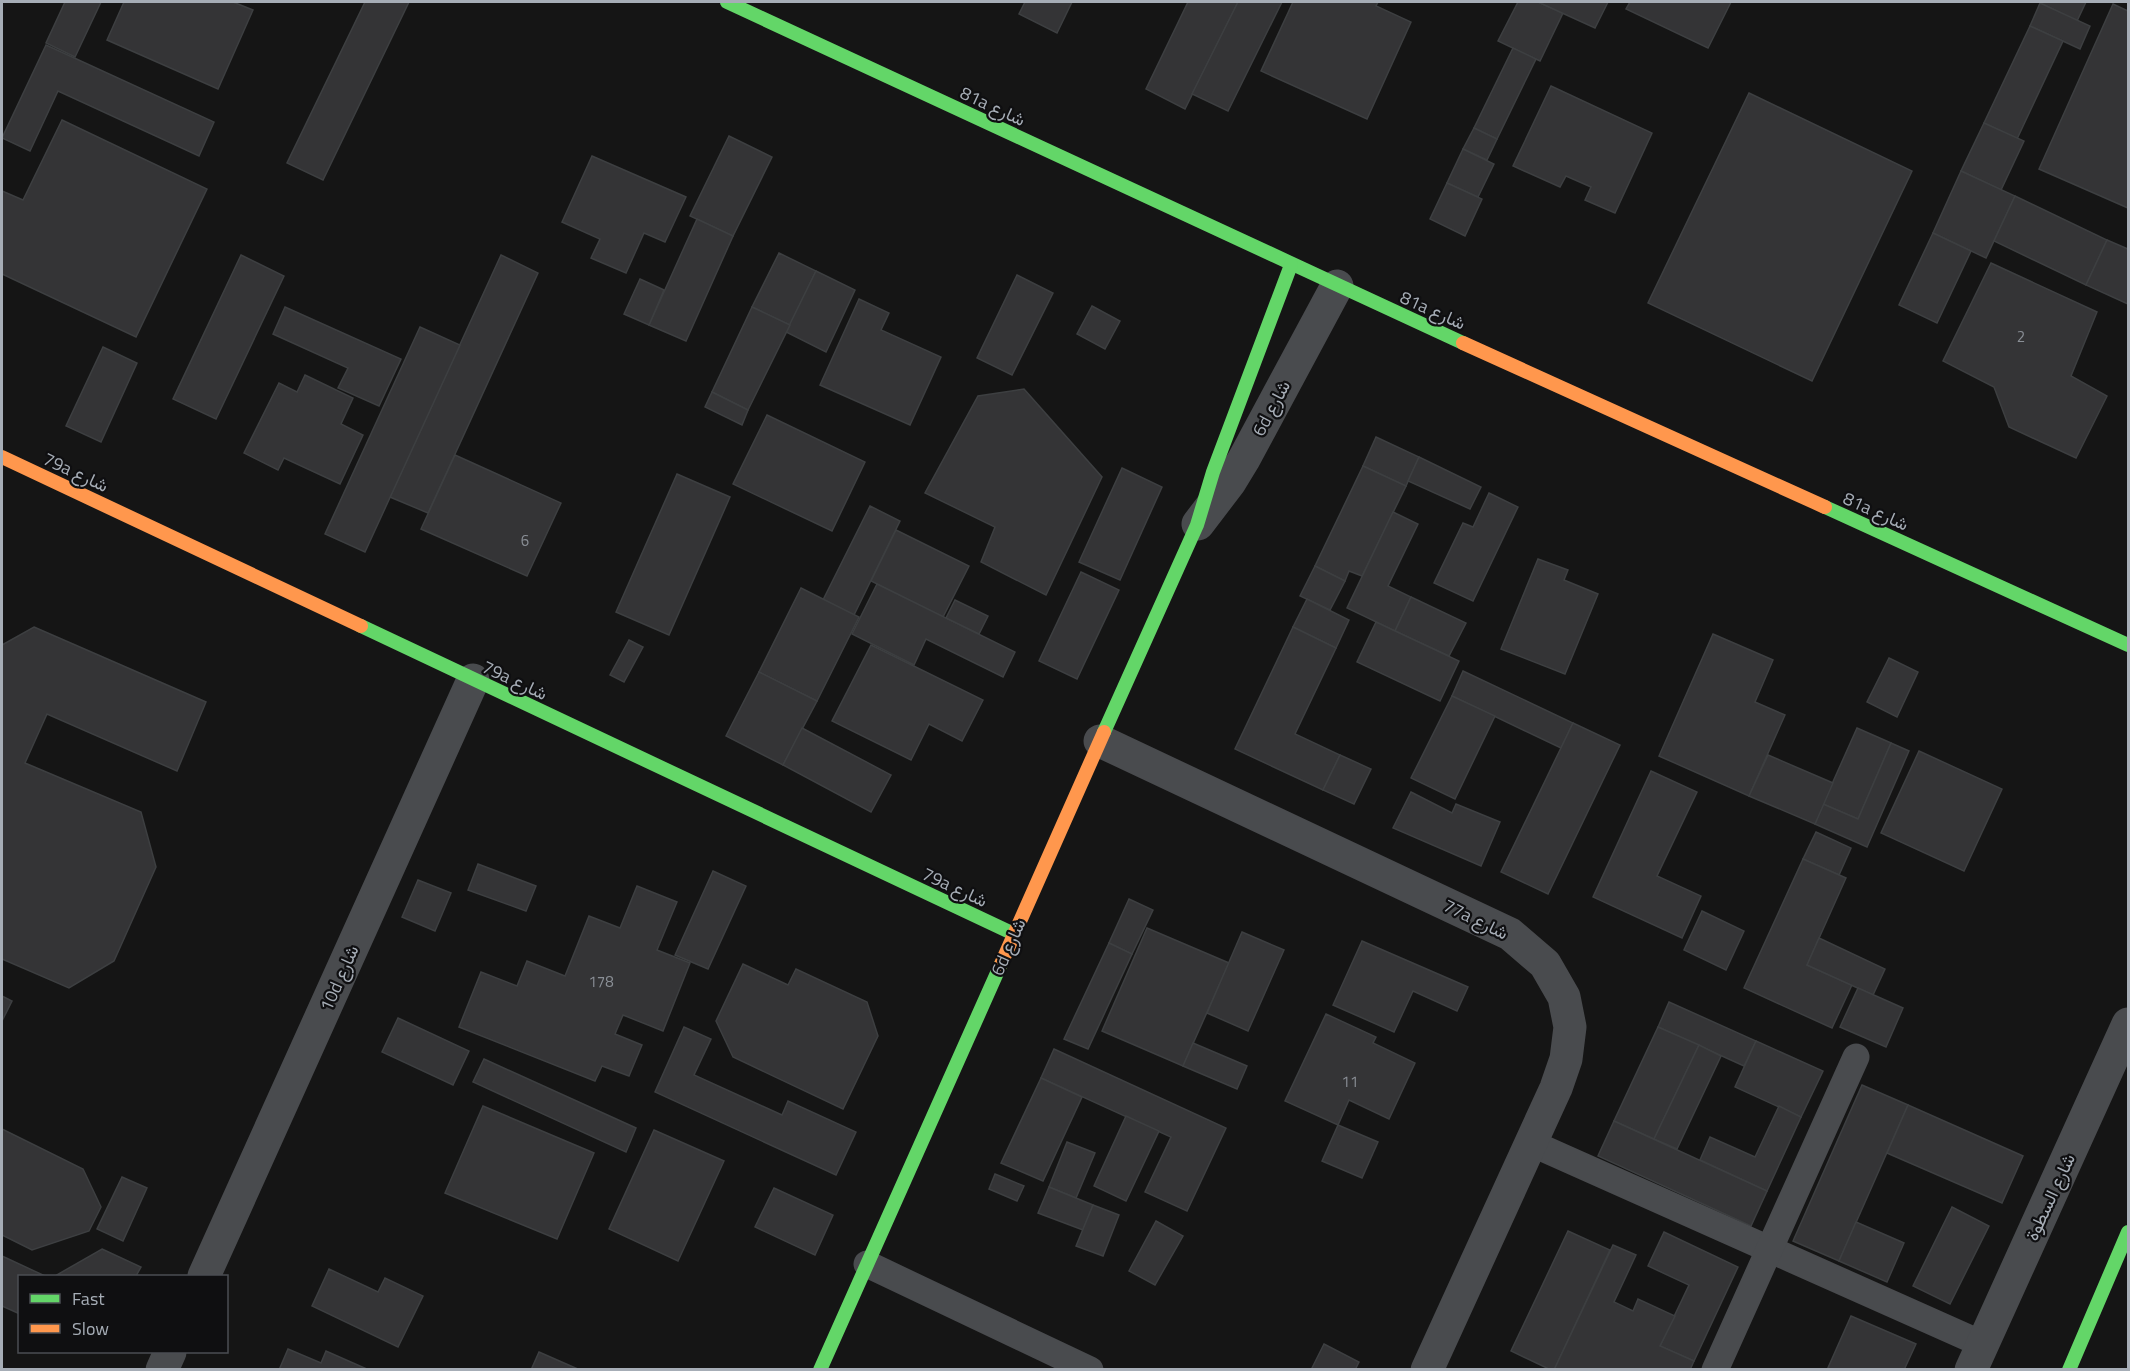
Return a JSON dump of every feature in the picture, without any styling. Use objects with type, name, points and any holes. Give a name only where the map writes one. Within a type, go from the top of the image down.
[{"type":"street","name":"81a شارع","points":[[727,2],[1291,265],[2128,645]]},
{"type":"street","name":"6d شارع","points":[[820,1370],[1197,525],[1213,472],[1291,265]]},
{"type":"street","name":"6d شارع","points":[[1197,525],[1230,482],[1244,459],[1337,286]]},
{"type":"street","name":"79a شارع","points":[[2,457],[1014,934]]},
{"type":"street","name":"10d شارع","points":[[204,1275],[473,680]]},
{"type":"street","name":"77a شارع","points":[[1100,741],[1510,934],[1545,964],[1564,997],[1570,1027],[1566,1059],[1531,1143],[1427,1370]]},
{"type":"street","name":"شارع السطوة","points":[[1976,1357],[2128,1024]]},
{"type":"street","points":[[2069,1370],[2128,1232]]},
{"type":"street","points":[[162,1370],[170,1353]]},
{"type":"lane","points":[[1714,1370],[1856,1057]]},
{"type":"lane","points":[[1531,1143],[1769,1249],[1976,1357]]},
{"type":"lane","points":[[867,1264],[1090,1370]]},
{"type":"building","points":[[65,2],[101,2],[75,57],[46,43]]},
{"type":"building","points":[[124,2],[233,2],[253,10],[218,89],[107,40]]},
{"type":"building","points":[[365,2],[409,2],[323,180],[287,163]]},
{"type":"building","points":[[1025,2],[1072,2],[1057,33],[1019,14]]},
{"type":"building","points":[[1188,2],[1238,2],[1185,109],[1146,89]]},
{"type":"building","points":[[1238,2],[1282,2],[1228,111],[1192,94]]},
{"type":"building","points":[[1293,2],[1378,2],[1376,6],[1411,22],[1367,119],[1261,71]]},
{"type":"building","points":[[1518,2],[1538,2],[1563,13],[1540,61],[1498,41]]},
{"type":"building","points":[[1538,2],[1608,2],[1595,28]]},
{"type":"building","points":[[1630,2],[1731,2],[1708,48],[1626,9]]},
{"type":"building","points":[[2040,2],[2086,2],[2077,21]]},
{"type":"building","points":[[2040,3],[2090,26],[2080,49],[2030,26]]},
{"type":"building","points":[[2113,4],[2128,11],[2128,208],[2039,169]]},
{"type":"building","points":[[2030,26],[2063,41],[2017,139],[1984,123]]},
{"type":"building","points":[[46,45],[214,122],[199,156],[58,91],[30,151],[2,138]]},
{"type":"building","points":[[1513,48],[1536,59],[1497,139],[1474,128]]},
{"type":"building","points":[[1551,86],[1652,133],[1615,213],[1585,200],[1591,187],[1566,176],[1560,187],[1513,166]]},
{"type":"building","points":[[1749,93],[1912,171],[1812,381],[1648,303]]},
{"type":"building","points":[[62,120],[207,189],[136,337],[2,274],[2,191],[23,200]]},
{"type":"building","points":[[1984,123],[2024,141],[2001,190],[1961,171]]},
{"type":"building","points":[[1474,128],[1497,139],[1487,160],[1463,149]]},
{"type":"building","points":[[729,136],[772,157],[733,236],[690,216]]},
{"type":"building","points":[[1463,149],[1494,164],[1478,197],[1447,183]]},
{"type":"building","points":[[592,156],[686,197],[665,242],[644,233],[626,273],[591,258],[600,239],[562,222]]},
{"type":"building","points":[[1961,171],[2015,196],[1986,258],[1933,233]]},
{"type":"building","points":[[1447,183],[1482,199],[1465,236],[1430,219]]},
{"type":"building","points":[[2015,196],[2107,240],[2086,285],[1994,241]]},
{"type":"building","points":[[697,219],[733,236],[686,341],[649,325]]},
{"type":"building","points":[[1933,233],[1971,251],[1937,323],[1899,305]]},
{"type":"building","points":[[2107,240],[2128,249],[2128,304],[2086,285]]},
{"type":"building","points":[[779,253],[816,271],[790,325],[752,307]]},
{"type":"building","points":[[241,255],[284,276],[216,419],[173,399]]},
{"type":"building","points":[[501,255],[538,273],[428,513],[390,497]]},
{"type":"building","points":[[1991,263],[2097,312],[2071,376],[2107,396],[2076,458],[2009,427],[1994,387],[1943,361]]},
{"type":"building","points":[[816,271],[855,290],[826,352],[786,332]]},
{"type":"building","points":[[1017,275],[1053,293],[1012,375],[977,358]]},
{"type":"building","points":[[640,279],[664,290],[649,325],[624,314]]},
{"type":"building","points":[[859,299],[889,313],[881,330],[941,357],[910,425],[820,385]]},
{"type":"building","points":[[1092,306],[1120,321],[1105,349],[1077,334]]},
{"type":"building","points":[[285,307],[401,359],[379,406],[338,388],[348,368],[273,334]]},
{"type":"building","points":[[752,307],[790,325],[748,410],[712,392]]},
{"type":"building","points":[[420,327],[460,345],[365,552],[325,534]]},
{"type":"building","points":[[103,347],[137,363],[101,442],[66,426]]},
{"type":"building","points":[[305,375],[353,398],[341,424],[363,435],[340,484],[284,458],[278,470],[244,453],[279,383],[297,392]]},
{"type":"building","points":[[1024,389],[1102,477],[1046,595],[981,562],[995,527],[925,493],[978,396]]},
{"type":"building","points":[[712,392],[748,410],[742,425],[705,407]]},
{"type":"building","points":[[767,415],[865,462],[832,531],[733,484]]},
{"type":"building","points":[[1376,437],[1419,457],[1406,486],[1363,466]]},
{"type":"building","points":[[455,455],[561,503],[527,576],[421,529]]},
{"type":"building","points":[[1419,457],[1481,487],[1470,509],[1408,481]]},
{"type":"building","points":[[1363,466],[1406,486],[1362,576],[1349,571],[1345,581],[1315,566]]},
{"type":"building","points":[[1122,468],[1162,487],[1120,580],[1079,562]]},
{"type":"building","points":[[677,474],[730,497],[669,635],[616,612]]},
{"type":"building","points":[[1489,493],[1518,507],[1473,601],[1434,583],[1463,523],[1473,527]]},
{"type":"building","points":[[870,506],[900,521],[854,615],[823,600]]},
{"type":"building","points":[[1393,512],[1418,524],[1388,586],[1411,597],[1395,631],[1347,608]]},
{"type":"building","points":[[896,530],[969,566],[943,617],[871,581]]},
{"type":"building","points":[[1538,559],[1568,570],[1564,580],[1598,594],[1565,674],[1501,649]]},
{"type":"building","points":[[1315,566],[1345,581],[1330,610],[1300,596]]},
{"type":"building","points":[[1081,572],[1119,590],[1077,679],[1039,661]]},
{"type":"building","points":[[877,584],[1015,652],[1003,677],[926,639],[914,665],[852,634]]},
{"type":"building","points":[[801,588],[859,617],[817,701],[759,672]]},
{"type":"building","points":[[1411,597],[1466,623],[1449,656],[1395,631]]},
{"type":"building","points":[[1307,599],[1349,620],[1336,648],[1293,627]]},
{"type":"building","points":[[955,600],[988,616],[979,634],[946,618]]},
{"type":"building","points":[[1376,622],[1459,661],[1440,701],[1357,662]]},
{"type":"building","points":[[34,627],[206,702],[177,771],[47,714],[25,763],[141,812],[156,867],[114,961],[69,988],[2,959],[2,645]]},
{"type":"building","points":[[1293,627],[1336,648],[1295,734],[1340,755],[1323,790],[1235,749]]},
{"type":"building","points":[[1713,634],[1773,660],[1755,702],[1785,715],[1749,796],[1659,756]]},
{"type":"building","points":[[629,640],[643,647],[624,682],[610,675]]},
{"type":"building","points":[[871,645],[983,700],[962,741],[929,724],[911,760],[832,721]]},
{"type":"building","points":[[1889,658],[1918,672],[1897,717],[1867,702]]},
{"type":"building","points":[[1463,671],[1573,723],[1561,748],[1452,696]]},
{"type":"building","points":[[759,672],[817,701],[783,765],[726,736]]},
{"type":"building","points":[[1452,696],[1495,716],[1455,799],[1411,778]]},
{"type":"building","points":[[1573,723],[1620,745],[1548,894],[1501,872]]},
{"type":"building","points":[[802,728],[891,775],[871,812],[783,765]]},
{"type":"building","points":[[1857,728],[1891,743],[1858,819],[1823,804]]},
{"type":"building","points":[[1891,743],[1909,751],[1867,847],[1815,824],[1823,804],[1858,819]]},
{"type":"building","points":[[1919,751],[2002,789],[1964,871],[1881,833]]},
{"type":"building","points":[[1340,755],[1371,769],[1354,804],[1323,790]]},
{"type":"building","points":[[1768,755],[1833,783],[1815,824],[1749,796]]},
{"type":"building","points":[[1651,771],[1697,792],[1657,876],[1701,896],[1682,938],[1593,897]]},
{"type":"building","points":[[1411,792],[1452,813],[1456,804],[1500,822],[1481,866],[1393,828]]},
{"type":"building","points":[[1816,832],[1851,848],[1839,875],[1803,859]]},
{"type":"building","points":[[1803,859],[1846,878],[1807,965],[1852,985],[1832,1028],[1744,988]]},
{"type":"building","points":[[478,864],[536,886],[526,911],[468,890]]},
{"type":"building","points":[[713,871],[746,886],[708,969],[675,955]]},
{"type":"building","points":[[418,880],[451,893],[435,931],[402,917]]},
{"type":"building","points":[[637,886],[677,902],[657,950],[690,963],[663,1031],[623,1015],[615,1034],[642,1045],[629,1076],[602,1066],[595,1081],[459,1027],[481,972],[517,986],[527,961],[565,976],[589,916],[620,928]]},
{"type":"building","points":[[1129,899],[1153,910],[1132,954],[1109,943]]},
{"type":"building","points":[[1702,911],[1744,931],[1726,970],[1684,950]]},
{"type":"building","points":[[1147,928],[1229,963],[1183,1066],[1102,1031]]},
{"type":"building","points":[[1242,932],[1284,950],[1248,1031],[1207,1013]]},
{"type":"building","points":[[1819,938],[1885,969],[1873,995],[1807,965]]},
{"type":"building","points":[[1362,941],[1468,987],[1457,1011],[1413,991],[1394,1032],[1333,1005]]},
{"type":"building","points":[[1109,943],[1132,954],[1088,1049],[1064,1039]]},
{"type":"building","points":[[743,964],[788,985],[796,969],[867,1002],[878,1036],[843,1109],[733,1057],[716,1021]]},
{"type":"building","points":[[1858,988],[1903,1008],[1886,1047],[1840,1027]]},
{"type":"building","points":[[2,996],[12,1001],[2,1021]]},
{"type":"building","points":[[1669,1002],[1756,1041],[1744,1066],[1658,1027]]},
{"type":"building","points":[[1326,1014],[1376,1037],[1373,1043],[1415,1063],[1389,1119],[1349,1100],[1338,1125],[1285,1101]]},
{"type":"building","points":[[398,1018],[469,1051],[453,1085],[382,1052]]},
{"type":"building","points":[[684,1027],[711,1039],[694,1075],[782,1115],[788,1101],[856,1132],[836,1175],[655,1092]]},
{"type":"building","points":[[1658,1027],[1699,1045],[1654,1139],[1614,1121]]},
{"type":"building","points":[[1756,1041],[1823,1071],[1801,1117],[1735,1087]]},
{"type":"building","points":[[1193,1043],[1247,1066],[1237,1089],[1183,1066]]},
{"type":"building","points":[[1699,1045],[1721,1056],[1677,1149],[1654,1139]]},
{"type":"building","points":[[1054,1049],[1226,1128],[1187,1211],[1145,1192],[1171,1137],[1041,1078]]},
{"type":"building","points":[[484,1059],[636,1128],[626,1152],[473,1082]]},
{"type":"building","points":[[1041,1078],[1082,1097],[1043,1181],[1001,1163]]},
{"type":"building","points":[[1862,1085],[1908,1105],[1839,1261],[1793,1241]]},
{"type":"building","points":[[1908,1105],[2023,1156],[2002,1203],[1887,1153]]},
{"type":"building","points":[[483,1106],[594,1153],[557,1239],[445,1193]]},
{"type":"building","points":[[1779,1106],[1801,1117],[1767,1191],[1700,1160],[1710,1137],[1755,1157]]},
{"type":"building","points":[[1126,1116],[1159,1131],[1126,1201],[1094,1186]]},
{"type":"building","points":[[1614,1121],[1767,1191],[1751,1226],[1598,1156]]},
{"type":"building","points":[[1338,1125],[1378,1142],[1362,1178],[1322,1161]]},
{"type":"building","points":[[2,1129],[83,1169],[101,1207],[89,1231],[32,1250],[2,1235]]},
{"type":"building","points":[[654,1130],[724,1161],[678,1261],[609,1229]]},
{"type":"building","points":[[1067,1142],[1095,1153],[1076,1198],[1049,1187]]},
{"type":"building","points":[[995,1174],[1024,1186],[1017,1201],[989,1189]]},
{"type":"building","points":[[122,1177],[147,1188],[123,1241],[97,1229]]},
{"type":"building","points":[[1049,1187],[1093,1205],[1083,1230],[1038,1213]]},
{"type":"building","points":[[774,1188],[833,1215],[815,1255],[755,1227]]},
{"type":"building","points":[[1093,1205],[1119,1215],[1103,1256],[1076,1246]]},
{"type":"building","points":[[1952,1207],[1989,1226],[1950,1304],[1913,1286]]},
{"type":"building","points":[[1156,1221],[1183,1236],[1155,1285],[1129,1271]]},
{"type":"building","points":[[1856,1222],[1904,1243],[1887,1282],[1839,1261]]},
{"type":"building","points":[[1568,1231],[1610,1250],[1554,1370],[1551,1370],[1511,1351]]},
{"type":"building","points":[[1664,1232],[1738,1267],[1694,1361],[1660,1346],[1689,1285],[1648,1266]]},
{"type":"building","points":[[1613,1245],[1636,1255],[1614,1302],[1633,1311],[1638,1299],[1675,1316],[1660,1346],[1694,1361],[1690,1370],[1554,1370]]},
{"type":"building","points":[[102,1249],[141,1267],[137,1275],[57,1275]]},
{"type":"building","points":[[2,1256],[43,1275],[18,1275],[18,1313],[2,1306]]},
{"type":"building","points":[[329,1269],[378,1292],[385,1278],[423,1296],[398,1347],[312,1306]]},
{"type":"building","points":[[1851,1316],[1916,1344],[1904,1370],[1827,1370]]},
{"type":"building","points":[[1324,1344],[1359,1362],[1355,1370],[1311,1370]]},
{"type":"building","points":[[288,1349],[321,1363],[326,1351],[369,1370],[279,1370]]},
{"type":"building","points":[[539,1352],[580,1370],[531,1370]]},
{"type":"traffic: fast","points":[[727,2],[1463,343]]},
{"type":"traffic: fast","points":[[1104,732],[1197,525],[1213,472],[1291,265]]},
{"type":"traffic: fast","points":[[1825,507],[2128,645]]},
{"type":"traffic: fast","points":[[361,626],[1014,934]]},
{"type":"traffic: fast","points":[[820,1370],[1001,964]]},
{"type":"traffic: fast","points":[[2069,1370],[2128,1232]]},
{"type":"traffic: slow","points":[[1463,343],[1825,507]]},
{"type":"traffic: slow","points":[[2,457],[361,626]]},
{"type":"traffic: slow","points":[[1001,964],[1104,732]]}]
